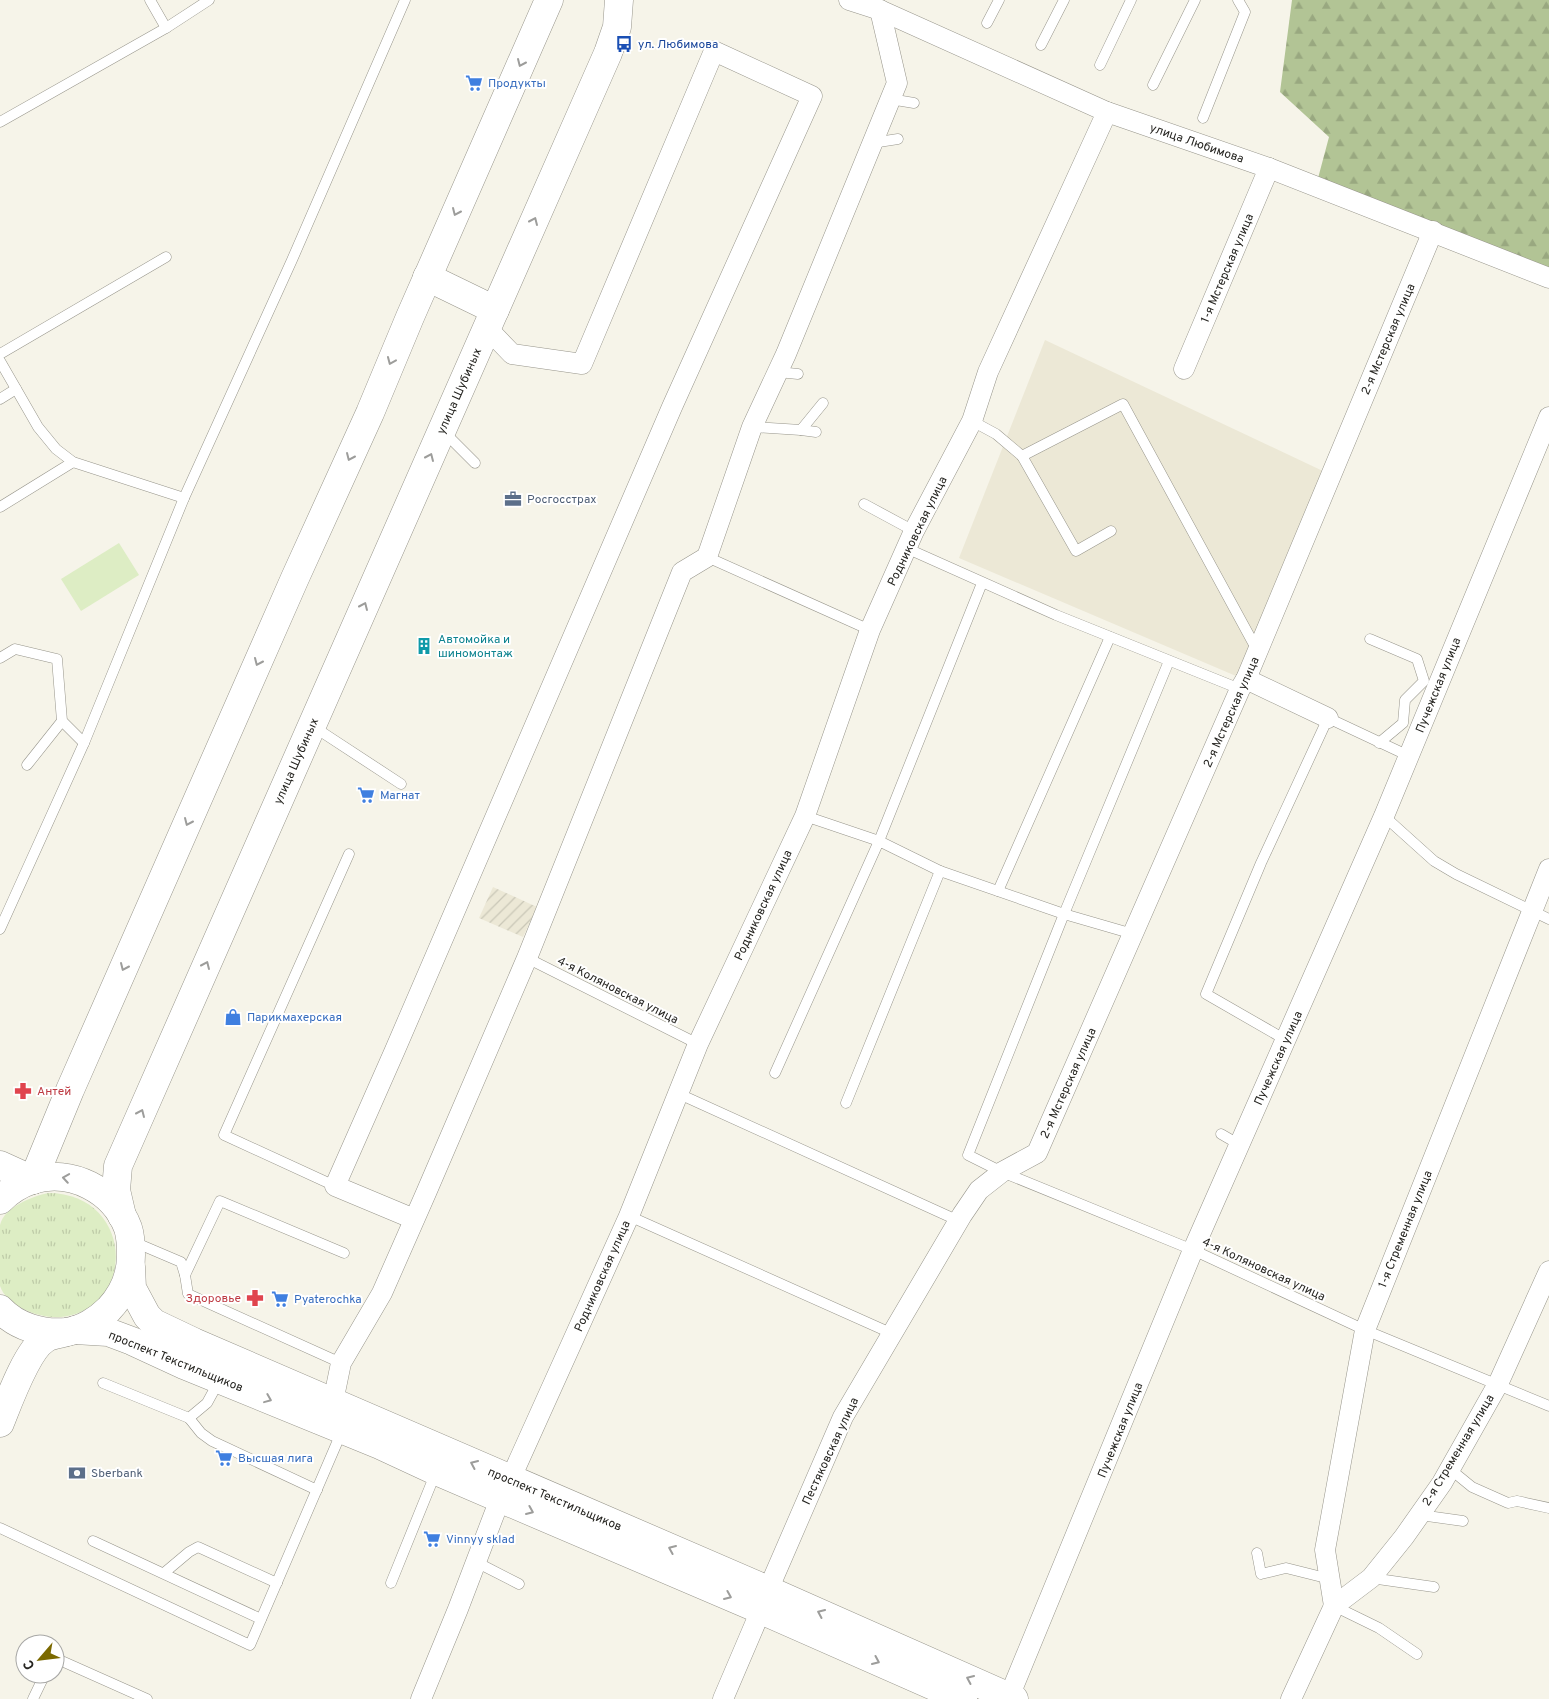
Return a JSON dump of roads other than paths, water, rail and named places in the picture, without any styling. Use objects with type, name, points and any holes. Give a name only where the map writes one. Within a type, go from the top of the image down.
[{"type":"main road","points":[[33,1180],[66,1098],[370,413],[548,0]]},
{"type":"main road","name":"улица Шубиных","points":[[131,1267],[126,1228],[116,1190],[118,1166],[608,53],[617,26],[619,0]]},
{"type":"main road","points":[[427,278],[491,319]]},
{"type":"main road","points":[[0,1165],[33,1180]]},
{"type":"main road","points":[[0,1200],[9,1192],[33,1180],[59,1177],[84,1183],[107,1198],[126,1228]]},
{"type":"main road","points":[[0,1423],[22,1372],[44,1339],[72,1331],[102,1316],[117,1301],[126,1285],[131,1267]]},
{"type":"main road","name":"проспект Текстильщиков","points":[[131,1267],[132,1288],[154,1323],[333,1402],[505,1489],[764,1600],[1010,1698]]},
{"type":"main road","name":"проспект Текстильщиков","points":[[0,1309],[14,1321],[42,1331],[108,1332],[436,1471],[505,1489]]},
{"type":"main road","name":"проспект Текстильщиков","points":[[764,1600],[963,1699]]},
{"type":"street","name":"улица Любимова","points":[[849,0],[880,10],[1107,112],[1269,168],[1549,278]]},
{"type":"street","points":[[333,1402],[340,1363],[382,1293],[527,958],[682,572],[707,557],[752,428],[778,372],[896,84],[880,10]]},
{"type":"street","points":[[414,1219],[335,1186],[668,416],[812,96],[714,51],[582,364],[512,354],[491,319]]},
{"type":"street","name":"Родниковская улица","points":[[421,1699],[505,1489],[629,1216],[698,1044],[805,816],[870,630],[910,540],[972,421],[988,372],[1107,112]]},
{"type":"street","name":"1-я Мстерская улица","points":[[1184,369],[1269,168]]},
{"type":"street","name":"2-я Мстерская улица","points":[[1002,1172],[1037,1153],[1258,651],[1433,232]]},
{"type":"street","name":"Пучежская улица","points":[[1010,1698],[1194,1250],[1384,816],[1549,416]]},
{"type":"street","points":[[1243,684],[1328,718]]},
{"type":"street","name":"1-я Стременная улица","points":[[1334,1606],[1325,1550],[1365,1330],[1540,915],[1549,869]]},
{"type":"street","name":"Пестяковская улица","points":[[723,1699],[843,1417],[959,1220],[979,1190],[1002,1172]]},
{"type":"street","name":"2-я Стременная улица","points":[[1334,1606],[1370,1578],[1404,1537],[1450,1470],[1498,1384],[1549,1271]]},
{"type":"street","points":[[1291,1699],[1334,1606]]},
{"type":"lane","points":[[150,0],[166,28]]},
{"type":"lane","points":[[0,122],[166,28],[209,0]]},
{"type":"lane","points":[[0,929],[84,743],[184,498],[292,260],[405,0]]},
{"type":"lane","points":[[987,23],[999,0]]},
{"type":"lane","points":[[1041,45],[1064,0]]},
{"type":"lane","points":[[1100,65],[1131,0]]},
{"type":"lane","points":[[1153,85],[1195,0]]},
{"type":"lane","points":[[1203,118],[1245,12],[1238,0]]},
{"type":"lane","points":[[890,99],[914,103]]},
{"type":"lane","points":[[872,143],[898,139]]},
{"type":"lane","points":[[0,354],[166,257]]},
{"type":"lane","points":[[0,361],[38,427],[56,449],[73,462],[184,498]]},
{"type":"lane","points":[[778,372],[798,374]]},
{"type":"lane","points":[[0,399],[16,389]]},
{"type":"lane","points":[[801,430],[823,403]]},
{"type":"lane","points":[[1022,456],[1123,404],[1258,651]]},
{"type":"lane","points":[[972,421],[996,434],[1022,456],[1076,551],[1111,531]]},
{"type":"lane","points":[[752,428],[816,432]]},
{"type":"lane","points":[[442,430],[475,463]]},
{"type":"lane","points":[[0,507],[73,462]]},
{"type":"lane","points":[[864,504],[910,540],[982,583],[1169,661],[1243,684]]},
{"type":"lane","points":[[707,557],[870,630]]},
{"type":"lane","points":[[775,1072],[879,841],[982,583]]},
{"type":"lane","points":[[998,891],[1110,637]]},
{"type":"lane","points":[[1370,639],[1417,659],[1424,681],[1405,700],[1403,723],[1380,743]]},
{"type":"lane","points":[[0,658],[16,649],[57,659],[62,721],[84,743]]},
{"type":"lane","points":[[1064,914],[1169,661]]},
{"type":"lane","points":[[1286,1040],[1206,994],[1260,863],[1328,718],[1409,756]]},
{"type":"lane","points":[[27,764],[62,721]]},
{"type":"lane","points":[[312,726],[401,784]]},
{"type":"lane","points":[[805,816],[879,841],[940,871],[1064,914],[1133,934]]},
{"type":"lane","points":[[1384,816],[1434,861],[1456,874],[1540,915]]},
{"type":"lane","points":[[335,1186],[224,1135],[349,854]]},
{"type":"lane","points":[[846,1103],[940,871]]},
{"type":"lane","name":"4-я Коляновская улица","points":[[1064,914],[968,1155],[1002,1172],[1194,1250],[1365,1330],[1549,1406]]},
{"type":"lane","name":"4-я Коляновская улица","points":[[527,958],[698,1044]]},
{"type":"lane","points":[[678,1093],[959,1220]]},
{"type":"lane","points":[[1221,1134],[1240,1145]]},
{"type":"lane","points":[[185,1275],[220,1201],[344,1253]]},
{"type":"lane","points":[[629,1216],[892,1334]]},
{"type":"lane","points":[[126,1228],[181,1262],[188,1294],[340,1363]]},
{"type":"lane","points":[[189,1418],[207,1403],[220,1380]]},
{"type":"lane","points":[[103,1383],[189,1418],[201,1434],[317,1490]]},
{"type":"lane","points":[[0,1528],[250,1645],[343,1430]]},
{"type":"lane","points":[[1450,1470],[1472,1488],[1508,1503],[1517,1501],[1549,1508]]},
{"type":"lane","points":[[391,1583],[436,1471]]},
{"type":"lane","points":[[1420,1514],[1463,1521]]},
{"type":"lane","points":[[93,1541],[261,1618]]},
{"type":"lane","points":[[164,1573],[198,1547],[277,1583]]},
{"type":"lane","points":[[1257,1553],[1261,1574],[1286,1568],[1330,1579]]},
{"type":"lane","points":[[476,1562],[519,1584]]},
{"type":"lane","points":[[1370,1578],[1434,1587]]},
{"type":"lane","points":[[1334,1606],[1379,1628],[1417,1654]]},
{"type":"lane","points":[[65,1662],[147,1699]]},
{"type":"lane","points":[[33,1699],[40,1684]]},
{"type":"place","name":"ул. Любимова","points":[[624,44]]},
{"type":"place","name":"Продукты","points":[[474,83]]},
{"type":"place","name":"Росгосстрах","points":[[513,499]]},
{"type":"place","name":"Автомойка и шиномонтаж","points":[[424,646]]},
{"type":"place","name":"Магнат","points":[[366,795]]},
{"type":"place","name":"Парикмахерская","points":[[233,1017]]},
{"type":"place","name":"Антей","points":[[23,1091]]},
{"type":"place","name":"Здоровье","points":[[255,1298]]},
{"type":"place","name":"Pyaterochka","points":[[280,1299]]},
{"type":"place","name":"Высшая лига","points":[[224,1458]]},
{"type":"place","name":"Sberbank","points":[[77,1473]]},
{"type":"place","name":"Vinnyy sklad","points":[[432,1539]]}]
